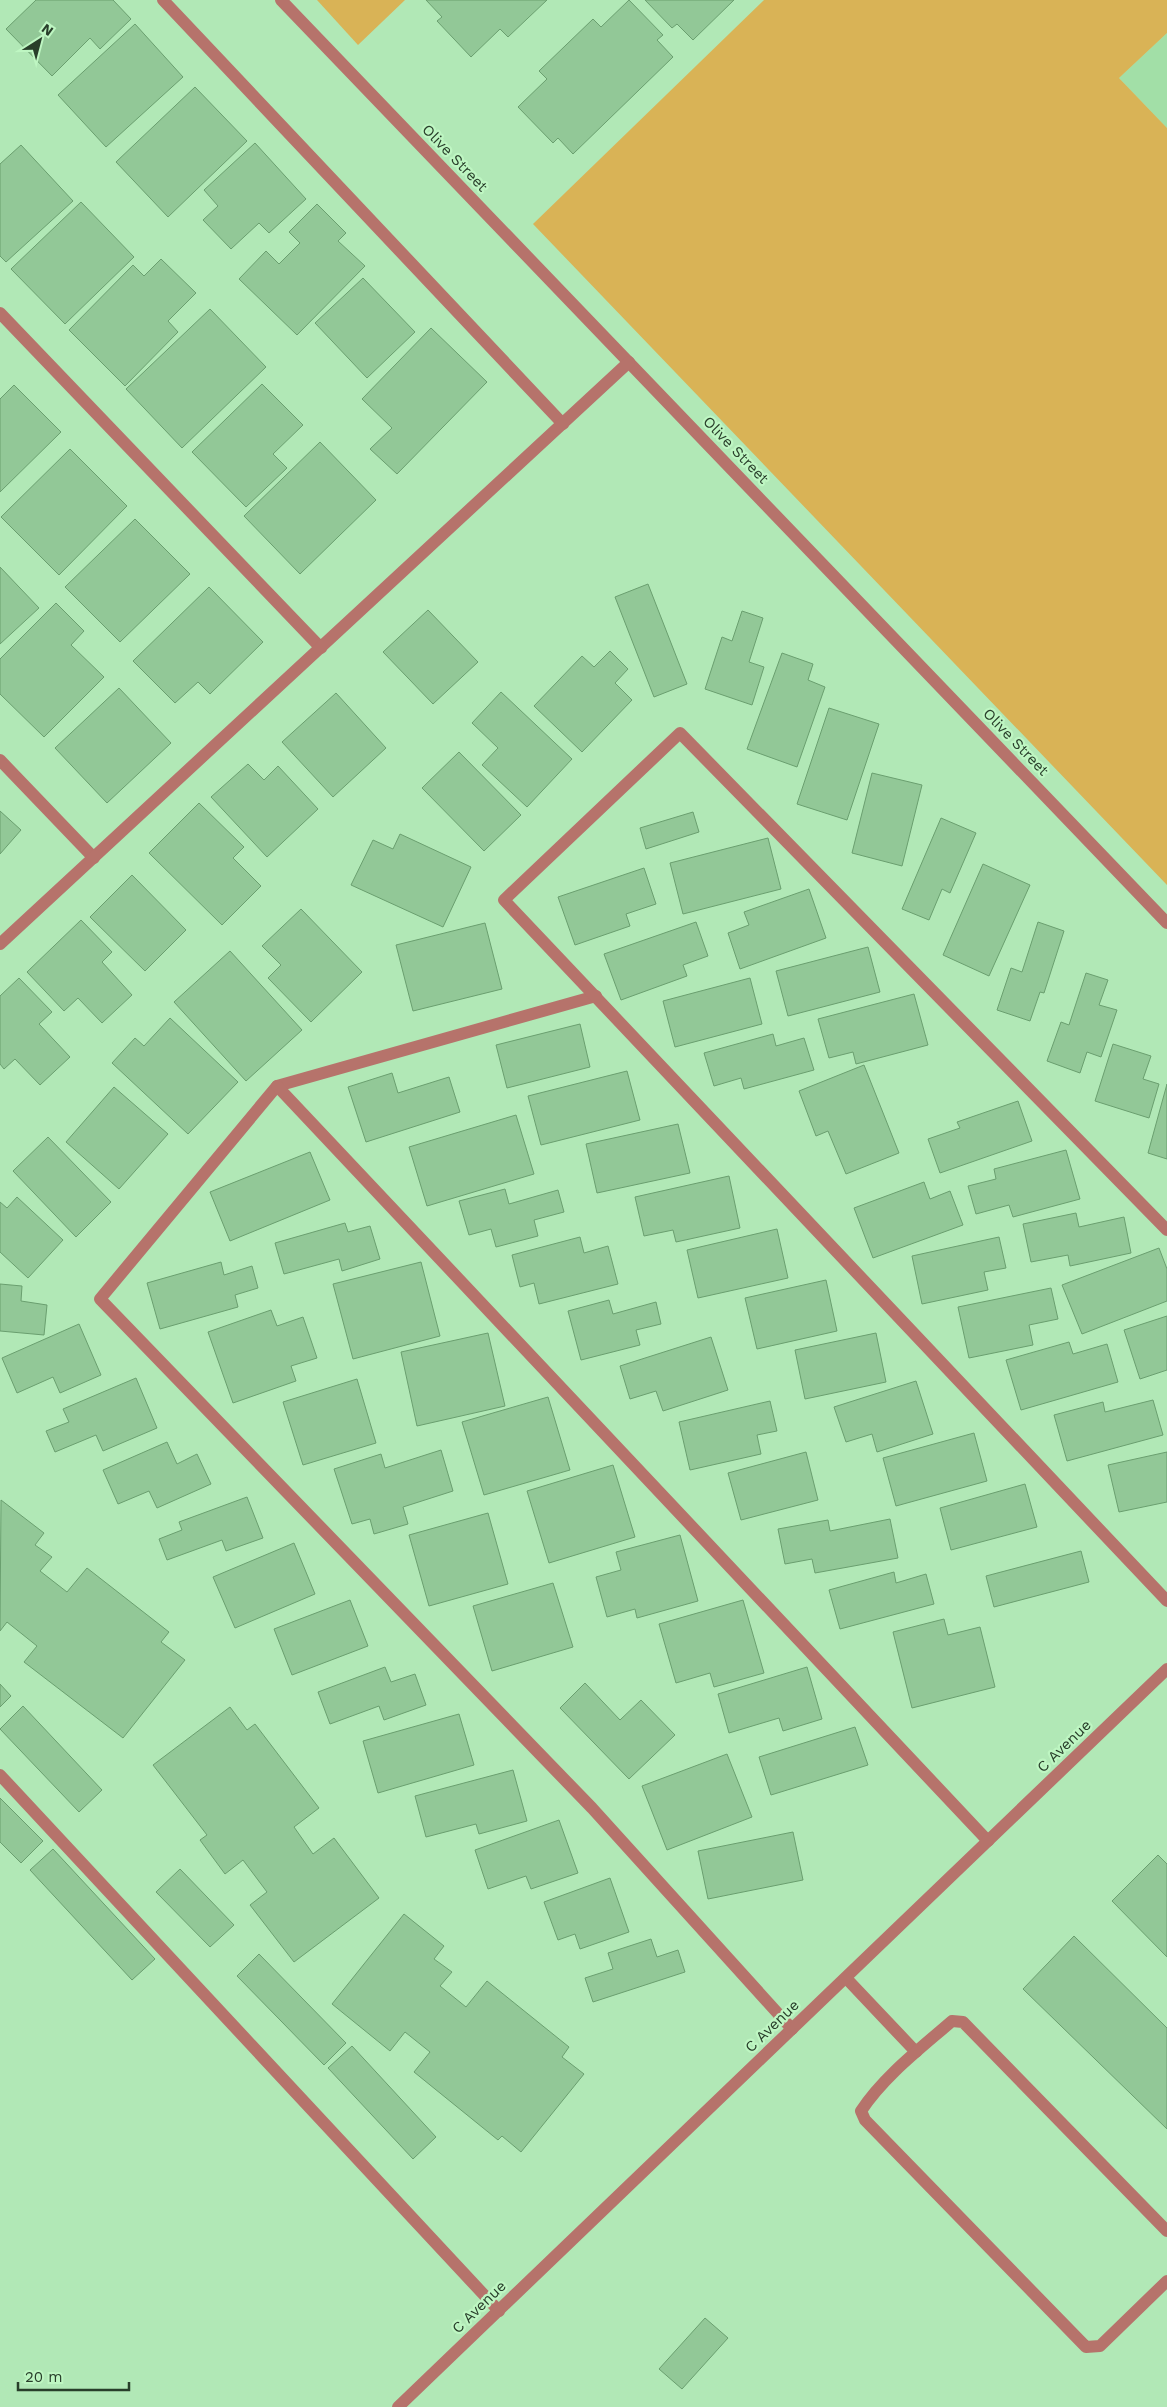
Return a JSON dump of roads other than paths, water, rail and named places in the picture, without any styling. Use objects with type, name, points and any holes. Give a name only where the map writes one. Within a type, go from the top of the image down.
[{"type":"street","points":[[163,0],[563,424]]},
{"type":"street","name":"Olive Street","points":[[281,0],[1167,923]]},
{"type":"street","points":[[0,313],[321,648]]},
{"type":"street","points":[[0,944],[629,362]]},
{"type":"street","points":[[1167,1230],[680,733],[504,900],[1167,1601]]},
{"type":"street","points":[[0,760],[94,858]]},
{"type":"street","points":[[596,996],[277,1086],[100,1299],[592,1808],[792,2029]]},
{"type":"street","points":[[277,1086],[988,1840]]},
{"type":"street","name":"C Avenue","points":[[398,2407],[1167,1669]]},
{"type":"street","points":[[0,1775],[499,2311]]},
{"type":"street","points":[[846,1978],[916,2052]]},
{"type":"street","points":[[1167,2231],[963,2022],[952,2020],[916,2052],[868,2100],[861,2111],[864,2120],[1086,2347],[1100,2346],[1167,2281]]}]
